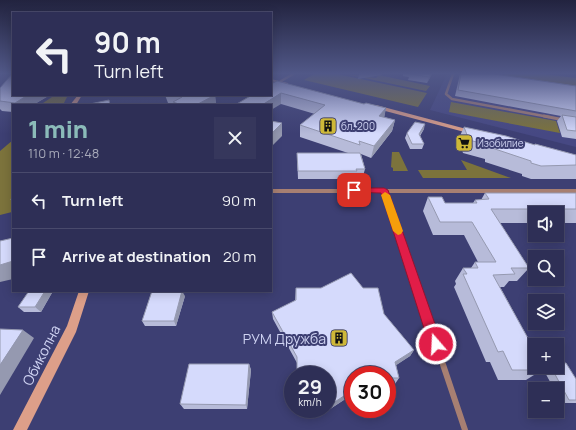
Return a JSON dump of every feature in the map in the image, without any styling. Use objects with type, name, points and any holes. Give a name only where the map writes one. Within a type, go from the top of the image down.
[{"type":"main road","points":[[371,106],[476,134]]},
{"type":"main road","name":"Обиколна","points":[[20,430],[72,328],[84,292]]},
{"type":"street","points":[[446,94],[452,99],[569,121]]},
{"type":"street","points":[[384,190],[465,430]]},
{"type":"street","points":[[272,191],[576,191]]},
{"type":"shaded area","points":[[363,94],[426,94],[418,107]]},
{"type":"shaded area","points":[[438,94],[576,94],[576,147],[430,110]]},
{"type":"shaded area","points":[[54,96],[68,96],[64,104],[42,104]]},
{"type":"shaded area","points":[[451,102],[556,121],[560,133],[449,112]]},
{"type":"shaded area","points":[[12,141],[12,212],[0,215],[0,151]]},
{"type":"shaded area","points":[[392,152],[399,152],[408,171],[393,171],[393,168],[391,167]]},
{"type":"shaded area","points":[[461,160],[511,178],[423,178],[418,170],[467,170]]},
{"type":"building","points":[[0,94],[26,96],[15,103],[0,101]]},
{"type":"building","points":[[272,94],[279,94],[264,104],[237,104],[250,96],[272,96]]},
{"type":"building","points":[[285,94],[326,94],[364,104],[366,103],[386,108],[379,116],[395,120],[374,146],[359,141],[360,145],[300,125],[325,105]]},
{"type":"building","points":[[481,94],[576,94],[576,111]]},
{"type":"building","points":[[179,96],[213,96],[198,104],[179,104],[173,102],[182,97]]},
{"type":"building","points":[[109,100],[110,104],[90,104]]},
{"type":"building","points":[[562,115],[576,117],[576,131],[567,130]]},
{"type":"building","points":[[272,121],[282,123],[272,133]]},
{"type":"building","points":[[415,122],[425,124],[419,134],[424,144],[412,144],[407,133]]},
{"type":"building","points":[[464,127],[506,136],[576,155],[576,165],[541,166],[531,163],[531,161],[492,148],[492,146],[469,140]]},
{"type":"building","points":[[297,153],[360,153],[365,169],[356,169],[357,171],[298,171]]},
{"type":"building","points":[[485,193],[576,193],[576,209],[564,209],[564,206],[528,206],[528,209],[491,209],[528,266],[528,268],[511,268],[515,274],[493,275],[528,338],[528,370],[512,370],[503,351],[498,352],[463,274],[467,274],[463,268],[478,268],[475,262],[496,262],[472,222],[440,222],[428,197],[442,197],[445,203],[477,203],[475,200],[489,199]]},
{"type":"building","points":[[12,238],[12,261],[0,265],[0,241]]},
{"type":"building","name":"РУМ Дружба","points":[[351,273],[363,288],[378,288],[384,314],[414,350],[395,362],[396,366],[344,366],[344,396],[336,401],[336,366],[297,366],[297,357],[272,312],[296,300],[296,288],[321,288]]},
{"type":"building","points":[[28,292],[44,292],[35,307],[18,307]]},
{"type":"building","points":[[152,292],[182,292],[174,321],[142,321]]},
{"type":"building","points":[[0,329],[23,330],[0,365]]},
{"type":"building","points":[[564,363],[566,363],[576,379],[576,400],[569,400],[564,391],[564,382],[559,382],[555,374],[564,374]]},
{"type":"building","points":[[189,364],[249,364],[246,405],[180,404]]},
{"type":"building","name":"РУМ Дружба","points":[[396,366],[399,378],[396,378]]},
{"type":"slow traffic","points":[[385,195],[398,231]]},
{"type":"place","name":"бл. 200","points":[[328,126]]},
{"type":"place","name":"Изобилие","points":[[464,143]]},
{"type":"place","name":"РУМ Дружба","points":[[339,338]]},
{"type":"route","points":[[354,190],[384,190],[436,344]]}]
